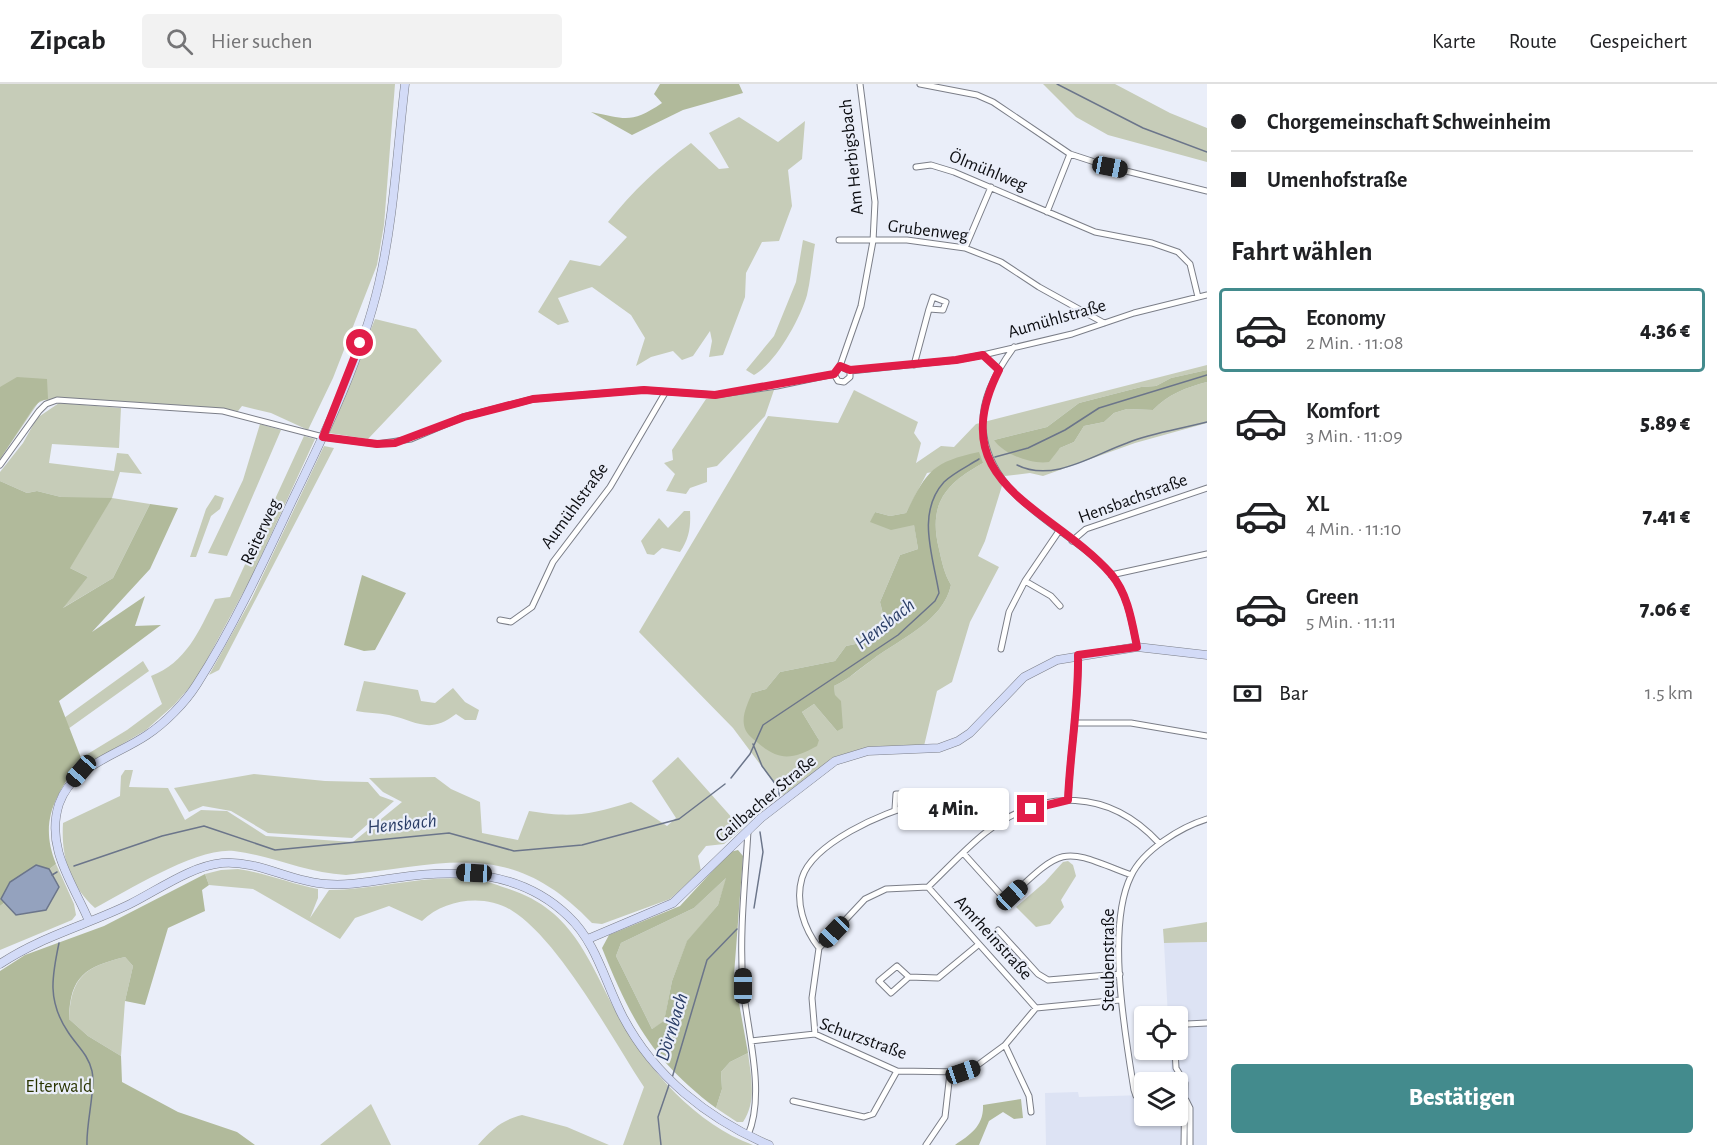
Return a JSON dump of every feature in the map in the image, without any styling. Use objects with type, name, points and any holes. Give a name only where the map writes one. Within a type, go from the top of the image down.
[{"type":"street","name":"Reiterweg","points":[[89,921],[62,865],[55,840],[56,818],[63,795],[81,771],[148,734],[179,706],[196,686],[255,580],[323,437],[355,360],[378,286],[390,226],[405,84]]},
{"type":"street","name":"Am Herbigsbach","points":[[840,366],[861,306],[873,241],[875,202],[860,84]]},
{"type":"street","points":[[920,84],[977,94],[993,102],[1070,154],[1110,167],[1207,190]]},
{"type":"street","points":[[1047,212],[1070,154]]},
{"type":"street","name":"Ölmühlweg","points":[[916,167],[931,165],[992,187],[1095,232],[1152,243],[1178,252],[1190,264],[1198,297]]},
{"type":"street","points":[[965,248],[992,187]]},
{"type":"street","name":"Grubenweg","points":[[839,240],[907,240],[965,248],[1001,262],[1039,287],[1104,323]]},
{"type":"street","name":"Aumühlstraße","points":[[840,366],[850,370],[914,365],[983,355],[1072,334],[1207,295]]},
{"type":"street","points":[[914,365],[929,309]]},
{"type":"street","points":[[1014,347],[999,370],[983,408],[986,450],[992,467],[1006,487],[1111,575],[1129,611],[1137,647]]},
{"type":"street","points":[[983,355],[999,370]]},
{"type":"street","points":[[834,374],[840,366]]},
{"type":"street","name":"Aumühlstraße","points":[[0,465],[39,411],[46,404],[57,400],[223,411],[323,437],[377,444],[395,443],[502,405],[533,399],[644,390],[715,395],[834,374],[838,381],[844,382],[850,376],[850,370]]},
{"type":"street","name":"Aumühlstraße","points":[[500,620],[511,622],[532,607],[553,562],[610,487],[665,393]]},
{"type":"street","name":"Hensbachstraße","points":[[1072,541],[1086,529],[1207,488]]},
{"type":"street","points":[[1001,649],[1009,612],[1025,581],[1059,531]]},
{"type":"street","points":[[1111,575],[1207,554]]},
{"type":"street","points":[[1025,581],[1051,596],[1060,606]]},
{"type":"street","name":"Gailbacher Straße","points":[[588,939],[673,903],[773,807],[835,761],[868,751],[947,746],[970,733],[1024,677],[1048,664],[1078,655],[1137,647],[1207,655]]},
{"type":"street","points":[[1068,800],[1069,761],[1076,723],[1078,655]]},
{"type":"street","points":[[1076,723],[1131,723],[1207,736]]},
{"type":"street","points":[[819,948],[811,937],[800,909],[802,878],[814,859],[860,825],[895,809],[916,805],[916,794],[896,794],[895,809]]},
{"type":"street","points":[[815,1034],[812,999],[819,948],[865,899],[886,889],[928,887],[986,832],[1019,814],[1068,800],[1101,803],[1124,812],[1143,826],[1159,843]]},
{"type":"street","name":"Steubenstraße","points":[[1134,1090],[1120,1000],[1121,911],[1131,875],[1159,843],[1207,819]]},
{"type":"street","points":[[748,831],[743,986],[751,1041],[755,1115],[748,1136]]},
{"type":"street","points":[[964,854],[1001,895],[1012,895],[1047,862],[1064,854],[1084,857],[1131,875]]},
{"type":"street","points":[[0,964],[35,944],[207,867],[235,863],[328,884],[355,884],[456,872],[491,876],[520,885],[549,899],[570,917],[588,939],[623,1017],[662,1072],[683,1093],[748,1136],[769,1145]]},
{"type":"street","name":"Amrheinstraße","points":[[928,887],[1036,1008]]},
{"type":"street","points":[[998,930],[1038,974],[1048,980],[1120,974]]},
{"type":"street","points":[[909,977],[891,993],[879,981],[897,966],[909,977],[938,978],[978,945]]},
{"type":"street","points":[[1036,1008],[1120,1000]]},
{"type":"street","name":"Schurzstraße","points":[[751,1041],[815,1034],[897,1071],[950,1073],[975,1067],[1005,1045],[1036,1008]]},
{"type":"street","points":[[1188,1024],[1207,1023]]},
{"type":"street","points":[[1005,1045],[1029,1096],[1032,1113]]},
{"type":"street","points":[[793,1101],[864,1117],[873,1114],[897,1071]]},
{"type":"street","points":[[926,1145],[945,1117],[950,1073]]},
{"type":"street","points":[[1188,1104],[1190,1108],[1190,1145]]},
{"type":"street","points":[[1184,1126],[1184,1145]]},
{"type":"shaded area","points":[[1207,942],[1207,1145],[1046,1145],[1045,1093],[1078,1092],[1079,1097],[1134,1095],[1134,1126],[1188,1126],[1188,1072],[1172,1072],[1170,1060],[1188,1060],[1188,1006],[1167,1006],[1164,943]]},
{"type":"green space","points":[[0,84],[395,84],[384,225],[377,265],[333,378],[308,430],[271,413],[242,406],[238,411],[135,402],[44,400],[38,403],[0,459]]},
{"type":"green space","points":[[660,84],[739,84],[743,93],[683,110],[632,135],[591,112],[621,118],[643,114],[662,103],[654,94]]},
{"type":"green space","points":[[1043,84],[1115,84],[1170,113],[1207,128],[1207,162],[1108,135],[1076,117]]},
{"type":"green space","points":[[739,117],[778,142],[805,121],[802,159],[788,170],[792,206],[779,241],[762,242],[746,273],[745,297],[723,355],[709,357],[712,341],[710,331],[693,356],[682,360],[673,351],[651,357],[636,366],[645,338],[631,315],[592,287],[558,298],[569,322],[558,325],[538,312],[570,260],[600,266],[627,237],[608,222],[668,160],[691,143],[719,169],[729,168],[709,133]]},
{"type":"green space","points":[[803,240],[815,244],[804,305],[779,351],[754,375],[746,370],[774,336],[796,282]]},
{"type":"green space","points":[[375,319],[416,329],[442,361],[368,439],[329,433]]},
{"type":"green space","points":[[1207,365],[1207,370],[1171,378],[1156,386],[1141,387],[1079,403],[1047,427],[994,440],[1052,455],[1060,448],[1074,442],[1084,426],[1104,422],[1114,413],[1127,409],[1153,410],[1178,392],[1207,382],[1207,423],[1135,443],[1043,476],[1030,473],[1005,476],[985,541],[978,556],[999,567],[970,622],[952,682],[937,691],[924,746],[869,748],[837,756],[783,795],[733,728],[639,632],[768,416],[838,423],[854,390],[918,422],[914,433],[921,443],[916,463],[941,446],[954,447],[976,424]],"holes":[[[983,463],[949,488],[938,508],[936,533],[951,585],[946,598],[939,609],[919,628],[834,686],[837,731],[814,704],[802,712],[819,740],[752,693],[766,689],[780,672],[835,661],[846,646],[865,642],[886,626],[880,602],[900,555],[918,549],[914,524],[871,522],[875,512],[890,516],[906,513],[927,473]]]},
{"type":"green space","points":[[1207,370],[1207,382],[1178,392],[1153,410],[1127,409],[1114,413],[1104,422],[1084,426],[1074,442],[1060,448],[1049,462],[1034,462],[1011,454],[994,440],[1047,427],[1079,403],[1141,387],[1156,386],[1171,378]]},
{"type":"green space","points":[[17,377],[47,379],[48,399],[40,401],[34,407],[0,459],[0,387]]},
{"type":"green space","points":[[774,390],[765,416],[717,466],[707,468],[707,482],[690,488],[686,494],[666,491],[675,474],[664,463],[673,460],[672,450],[706,399]]},
{"type":"green space","points":[[59,403],[121,408],[119,448],[52,444],[49,463],[114,471],[117,453],[128,454],[142,474],[120,472],[112,498],[150,504],[113,578],[61,609],[88,577],[70,568],[61,497],[37,491],[27,493],[0,481],[0,472],[23,443],[37,418]]},
{"type":"green space","points":[[260,424],[281,430],[227,556],[208,553],[243,480]]},
{"type":"green space","points":[[304,436],[315,439],[252,576],[196,680],[174,705],[146,730],[70,775],[81,758],[127,730],[162,704],[151,676],[174,663],[190,645],[215,599],[230,597]]},
{"type":"green space","points":[[324,446],[334,448],[219,670],[209,675],[252,598]]},
{"type":"green space","points":[[979,452],[983,463],[949,488],[938,508],[936,533],[951,585],[939,609],[919,628],[834,686],[835,695],[841,701],[843,728],[837,731],[814,704],[802,712],[819,740],[817,746],[794,756],[780,756],[766,749],[747,733],[745,728],[745,713],[752,693],[766,689],[780,672],[835,661],[846,646],[865,642],[886,626],[880,602],[900,555],[918,549],[914,525],[891,530],[870,522],[875,512],[890,516],[906,513],[920,487],[933,470],[951,460]]},
{"type":"green space","points":[[0,481],[27,493],[37,491],[61,497],[112,498],[70,568],[88,577],[63,608],[113,578],[150,504],[178,508],[150,569],[92,632],[145,596],[135,626],[161,625],[59,701],[81,758],[58,796],[50,820],[49,834],[56,864],[0,906]]},
{"type":"green space","points":[[215,495],[224,498],[220,509],[211,516],[196,557],[190,557],[206,509]]},
{"type":"green space","points":[[684,511],[690,511],[690,528],[680,552],[662,548],[654,555],[647,554],[641,541],[659,518],[668,528]]},
{"type":"green space","points":[[362,575],[406,593],[375,650],[364,651],[344,645]]},
{"type":"green space","points":[[143,661],[149,671],[68,729],[64,718]]},
{"type":"green space","points":[[364,681],[418,690],[421,701],[435,703],[453,688],[465,702],[479,710],[476,720],[465,720],[456,714],[438,724],[430,725],[389,715],[356,711]]},
{"type":"green space","points":[[678,757],[742,829],[724,844],[706,846],[698,856],[701,871],[670,899],[602,924],[592,923],[562,896],[534,878],[505,868],[477,863],[447,863],[346,875],[317,871],[234,851],[201,856],[163,871],[95,908],[73,879],[63,847],[63,823],[120,796],[121,776],[125,770],[133,770],[129,787],[168,788],[185,820],[201,810],[227,811],[266,836],[353,842],[402,802],[383,792],[369,778],[435,777],[451,789],[480,802],[482,833],[518,840],[529,811],[569,815],[604,810],[631,802],[667,826],[676,818],[652,781]]},
{"type":"green space","points":[[254,774],[325,781],[368,782],[380,796],[394,801],[352,838],[268,833],[231,811],[203,806],[189,812],[174,788]]},
{"type":"green space","points":[[738,850],[743,856],[734,975],[748,1053],[730,1062],[721,1072],[722,1089],[716,1108],[676,1073],[646,1037],[623,997],[602,948],[609,935],[680,906],[730,852]],"holes":[[[726,878],[718,905],[687,941],[672,981],[664,1021],[652,1029],[616,956],[621,943],[694,908]]]},
{"type":"green space","points":[[1068,861],[1073,865],[1076,876],[1061,900],[1064,907],[1050,924],[1036,927],[1016,907],[1045,882],[1063,862]]},
{"type":"green space","points":[[56,864],[74,904],[76,915],[72,920],[0,950],[0,906]]},
{"type":"green space","points":[[238,869],[318,889],[318,898],[310,918],[329,890],[422,880],[459,878],[482,881],[532,899],[565,925],[578,942],[631,1038],[676,1094],[713,1124],[753,1145],[623,1145],[644,1087],[566,966],[548,943],[511,910],[489,902],[465,901],[442,908],[422,921],[389,906],[355,918],[340,939],[253,889],[209,885],[205,874]]},
{"type":"green space","name":"Elterwald","points":[[205,874],[209,885],[202,890],[205,911],[168,928],[145,1005],[125,1001],[133,966],[125,957],[100,965],[82,976],[73,993],[69,1019],[88,1036],[121,1056],[122,1082],[178,1112],[237,1132],[255,1145],[0,1145],[0,971],[25,955],[104,926]]},
{"type":"green space","points":[[727,877],[718,905],[687,942],[672,981],[664,1022],[652,1029],[616,956],[621,943],[694,908]]},
{"type":"green space","points":[[1207,922],[1207,942],[1164,943],[1163,929]]},
{"type":"green space","points":[[125,957],[133,966],[125,1001],[121,1056],[88,1036],[69,1019],[73,993],[83,976],[100,965]]},
{"type":"green space","points":[[748,1053],[752,1097],[743,1122],[737,1122],[716,1108],[722,1089],[721,1072],[730,1062]]},
{"type":"green space","points":[[1021,1099],[1023,1118],[1014,1119],[1003,1112],[989,1121],[979,1145],[955,1145],[979,1124],[983,1105]]},
{"type":"green space","points":[[371,1104],[391,1145],[320,1145]]},
{"type":"green space","points":[[522,1115],[567,1127],[609,1145],[478,1145],[498,1126]]},
{"type":"water","points":[[36,865],[49,869],[59,887],[46,910],[16,915],[1,899],[10,882]]},
{"type":"waterway","points":[[1057,84],[1143,128],[1207,152]]},
{"type":"waterway","name":"Hensbach","points":[[995,457],[1028,448],[1065,430],[1099,408],[1207,375]]},
{"type":"waterway","points":[[1017,465],[1031,470],[1059,469],[1137,440],[1207,422]]},
{"type":"waterway","name":"Hensbach","points":[[731,778],[750,754],[763,725],[898,635],[935,601],[939,593],[929,535],[931,507],[944,482],[979,459]]},
{"type":"waterway","name":"Dörnbach","points":[[753,744],[762,766],[779,789],[779,796]]},
{"type":"waterway","name":"Hensbach","points":[[74,866],[162,836],[204,826],[275,850],[449,833],[514,851],[582,845],[679,819],[725,784]]},
{"type":"waterway","name":"Dörnbach","points":[[754,908],[763,852],[760,832]]},
{"type":"waterway","name":"Hensbach","points":[[52,875],[57,872]]},
{"type":"waterway","name":"Dörnbach","points":[[672,1078],[707,960],[737,929]]},
{"type":"waterway","points":[[59,943],[53,977],[54,999],[61,1021],[88,1060],[93,1078],[87,1145]]},
{"type":"waterway","name":"Dörnbach","points":[[661,1145],[658,1117],[670,1082]]},
{"type":"route","points":[[360,343],[323,437],[377,444],[395,443],[411,439],[464,417],[502,405],[533,399],[644,390],[692,396],[715,395],[777,386],[834,374],[835,369],[840,366],[850,370],[914,365],[983,355],[989,358],[999,370],[989,389],[983,408],[983,430],[986,450],[995,473],[1006,487],[1111,575],[1129,611],[1137,647],[1078,655],[1079,688],[1069,761],[1068,800],[1031,809]]}]
